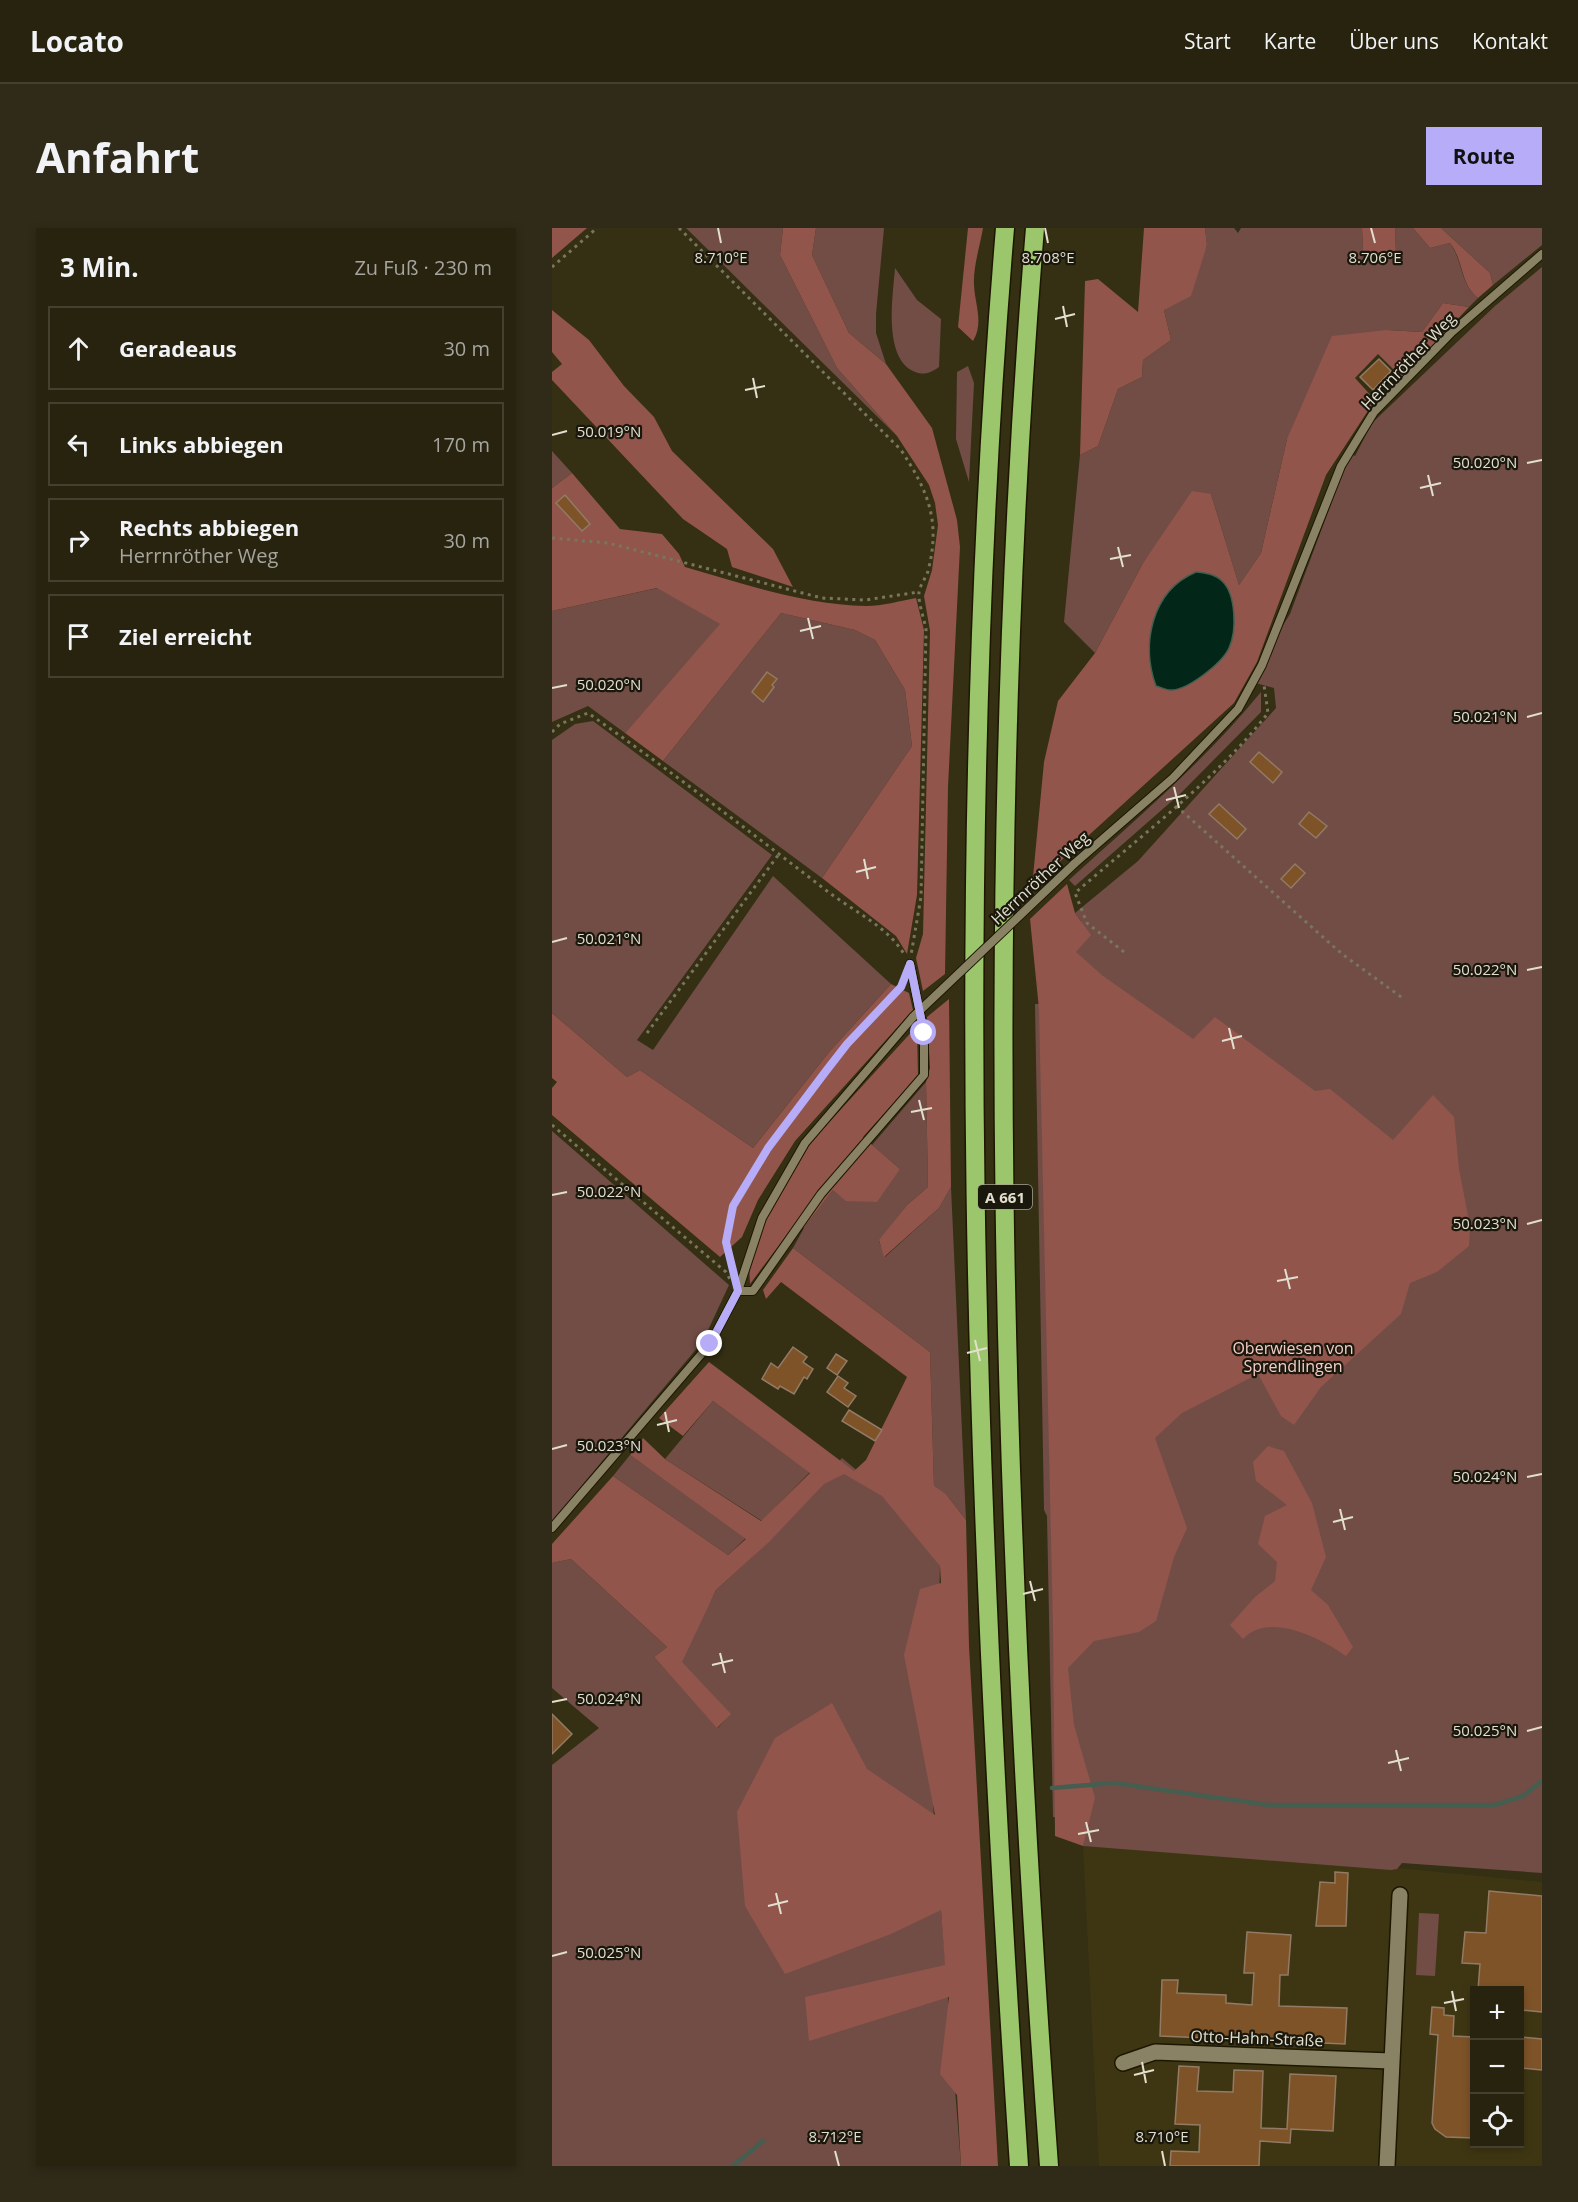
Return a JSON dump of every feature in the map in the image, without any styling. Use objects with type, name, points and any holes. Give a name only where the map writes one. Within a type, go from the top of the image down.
[{"type":"highway","name":"A 661","points":[[1005,228],[995,350],[978,684],[975,860],[975,1183],[987,1611],[999,1868],[1019,2166]]},
{"type":"highway","name":"A 661","points":[[1035,228],[1012,595],[1005,868],[1005,1180],[1019,1649],[1029,1875],[1049,2166]]},
{"type":"street","points":[[1387,2166],[1400,1895]]},
{"type":"street","name":"Otto-Hahn-Straße","points":[[1123,2063],[1155,2052],[1391,2061]]},
{"type":"lane","name":"Herrnröther Weg","points":[[552,1528],[710,1344],[738,1291],[762,1218],[805,1143],[913,1017],[1074,864],[1181,769],[1238,709],[1262,665],[1341,466],[1374,412],[1452,332],[1542,254]]},
{"type":"lane","points":[[738,1291],[753,1291],[821,1194],[924,1075],[924,1033],[910,964]]},
{"type":"path","points":[[552,267],[597,228]]},
{"type":"path","points":[[679,228],[901,450],[922,483],[930,504],[933,534],[929,562],[919,592],[926,629],[921,897],[910,964],[901,987],[847,1044],[768,1148],[733,1206],[726,1242],[738,1291]]},
{"type":"path","points":[[552,538],[608,543],[822,598],[865,600],[919,592]]},
{"type":"path","points":[[1124,952],[1087,923],[1075,893],[1176,806],[1253,732],[1268,713],[1262,665]]},
{"type":"path","points":[[552,732],[560,724],[588,713],[662,764],[852,910],[893,937],[910,964]]},
{"type":"path","points":[[1176,806],[1342,954],[1404,999]]},
{"type":"path","points":[[647,1033],[779,854]]},
{"type":"path","points":[[552,1125],[726,1272],[738,1291]]},
{"type":"shaded area","points":[[1196,572],[1216,577],[1227,587],[1234,613],[1232,641],[1225,654],[1203,675],[1185,686],[1167,690],[1156,686],[1150,654],[1150,637],[1160,606],[1169,592]]},
{"type":"shaded area","points":[[1083,1846],[1325,1861],[1542,1882],[1542,2166],[1099,2166]]},
{"type":"green space","points":[[552,228],[587,228],[552,258]]},
{"type":"green space","points":[[686,228],[783,228],[780,255],[837,368],[897,436]]},
{"type":"green space","points":[[783,228],[816,228],[812,255],[849,333],[886,364],[932,428],[957,520],[960,547],[948,787],[945,974],[923,991],[916,958],[923,934],[930,631],[924,596],[932,570],[938,525],[935,503],[929,485],[897,436],[837,368],[780,255]]},
{"type":"green space","points":[[816,228],[884,228],[876,333],[886,364],[849,333],[812,255]]},
{"type":"green space","points":[[968,228],[983,228],[975,271],[978,327],[973,341],[958,327]]},
{"type":"green space","points":[[1144,228],[1205,228],[1207,245],[1191,296],[1164,310],[1171,340],[1143,360],[1142,377],[1118,389],[1098,446],[1080,455],[1085,281],[1098,279],[1138,312]]},
{"type":"green space","points":[[1205,228],[1234,228],[1238,233],[1241,228],[1362,228],[1363,251],[1396,253],[1395,228],[1413,228],[1430,248],[1450,243],[1468,286],[1478,298],[1469,307],[1443,303],[1422,332],[1387,330],[1287,439],[1261,553],[1239,585],[1211,494],[1160,540],[1143,563],[1095,653],[1064,622],[1080,455],[1098,446],[1118,389],[1142,377],[1143,360],[1171,340],[1164,310],[1207,246]]},
{"type":"green space","points":[[1362,228],[1395,228],[1396,253],[1386,261],[1363,251]]},
{"type":"green space","points":[[1413,228],[1441,228],[1490,273],[1493,285],[1478,298],[1468,286],[1458,257],[1450,243],[1430,248]]},
{"type":"green space","points":[[1441,228],[1542,228],[1542,245],[1493,285],[1490,273]]},
{"type":"green space","name":"Oberwiesen von Sprendlingen","points":[[1542,267],[1542,1873],[1402,1863],[1397,1869],[1391,1870],[1083,1846],[1084,1818],[1053,1817],[1047,1516],[1044,1510],[1035,1004],[1046,1004],[1081,921],[1075,913],[1138,861],[1276,708],[1274,688],[1248,681],[1290,614],[1350,453],[1355,456],[1372,423],[1495,306]]},
{"type":"green space","points":[[895,268],[917,300],[941,319],[939,367],[924,374],[913,371],[897,352],[892,324]]},
{"type":"green space","points":[[1443,303],[1469,307],[1402,378],[1378,354],[1355,378],[1375,400],[1326,475],[1257,662],[1234,703],[1032,887],[1044,762],[1058,701],[1095,653],[1143,563],[1192,491],[1211,494],[1239,585],[1261,553],[1287,439],[1332,336],[1387,330],[1422,332]]},
{"type":"green space","points":[[552,310],[589,340],[624,386],[654,417],[672,451],[773,549],[793,587],[732,567],[727,549],[683,519],[552,380],[552,372],[562,364],[552,352]]},
{"type":"green space","points":[[968,366],[974,383],[969,482],[956,439],[957,372]]},
{"type":"green space","points":[[552,451],[572,473],[552,488]]},
{"type":"green space","points":[[572,473],[620,529],[662,534],[679,554],[685,567],[752,587],[820,602],[872,606],[916,598],[924,630],[917,895],[907,954],[896,936],[822,878],[912,746],[905,690],[875,640],[855,630],[781,613],[663,761],[625,733],[720,624],[657,588],[552,611],[552,488]]},
{"type":"green space","points":[[658,588],[721,624],[625,733],[588,706],[552,722],[552,611]]},
{"type":"green space","points":[[781,613],[855,630],[875,640],[905,690],[912,746],[822,878],[663,761]]},
{"type":"green space","points":[[1261,692],[1261,712],[1181,793],[1075,886],[1069,880],[1193,766]]},
{"type":"green space","points":[[593,721],[772,855],[637,1040],[653,1050],[773,876],[891,984],[830,1051],[753,1148],[640,1070],[627,1077],[552,1013],[552,740],[575,724]]},
{"type":"green space","points":[[1067,884],[1075,913],[1091,935],[1076,952],[1103,976],[1193,1039],[1215,1017],[1315,1091],[1330,1089],[1393,1140],[1433,1095],[1454,1117],[1459,1169],[1470,1226],[1469,1246],[1437,1272],[1410,1283],[1401,1314],[1321,1387],[1294,1425],[1281,1416],[1258,1374],[1182,1413],[1155,1438],[1187,1528],[1174,1557],[1156,1621],[1139,1632],[1094,1641],[1068,1668],[1074,1725],[1095,1798],[1083,1846],[1055,1836],[1053,1626],[1039,1009],[1030,919]]},
{"type":"green space","points":[[891,984],[909,993],[913,1010],[795,1141],[758,1200],[742,1237],[720,1257],[552,1115],[552,1088],[557,1082],[552,1078],[552,1013],[627,1077],[640,1070],[753,1148],[830,1051]]},
{"type":"green space","points":[[949,999],[951,1187],[939,1208],[884,1257],[879,1240],[907,1205],[928,1187],[926,1082],[930,1068],[927,1017]]},
{"type":"green space","points":[[917,1026],[918,1076],[863,1137],[900,1169],[877,1202],[846,1201],[833,1190],[804,1228],[795,1224],[750,1284],[749,1265],[767,1218],[811,1142]]},
{"type":"green space","points":[[926,1082],[928,1187],[907,1205],[879,1241],[885,1257],[939,1208],[951,1187],[966,1520],[946,1494],[934,1487],[930,1352],[793,1248],[804,1228],[833,1190],[900,1169],[872,1145]]},
{"type":"green space","points":[[552,1131],[729,1285],[703,1341],[552,1521]]},
{"type":"green space","points":[[793,1248],[930,1352],[934,1486],[946,1494],[966,1520],[969,1646],[998,2166],[961,2166],[957,2095],[940,2074],[949,1997],[809,2041],[805,1997],[945,1965],[941,1910],[891,1934],[785,1974],[745,1906],[737,1812],[775,1738],[832,1703],[867,1769],[935,1815],[904,1655],[920,1589],[941,1583],[940,1566],[882,1496],[844,1474],[824,1484],[769,1542],[716,1590],[682,1662],[731,1714],[717,1728],[654,1657],[667,1647],[571,1559],[552,1563],[552,1544],[613,1476],[728,1555],[746,1539],[630,1455],[643,1438],[665,1459],[761,1521],[810,1473],[713,1401],[683,1436],[659,1418],[709,1362],[854,1471],[866,1460],[907,1377],[781,1282],[766,1299],[763,1290]]},
{"type":"green space","points":[[713,1401],[810,1472],[762,1521],[665,1459]]},
{"type":"green space","points":[[1268,1446],[1284,1451],[1312,1503],[1326,1557],[1311,1590],[1328,1605],[1353,1647],[1346,1656],[1309,1635],[1294,1630],[1266,1627],[1254,1631],[1243,1639],[1230,1625],[1255,1597],[1275,1581],[1277,1562],[1258,1544],[1265,1516],[1287,1505],[1256,1481],[1253,1462]]},
{"type":"green space","points":[[630,1455],[746,1538],[728,1555],[613,1476]]},
{"type":"green space","points":[[842,1458],[913,1517],[940,1566],[933,1804],[961,2166],[552,2166],[552,1765],[599,1728],[552,1688],[552,1563],[571,1559],[667,1647],[654,1657],[718,1728],[730,1714],[662,1656],[709,1604],[716,1590],[752,1557]]},
{"type":"green space","points":[[1419,1913],[1439,1914],[1435,1976],[1416,1975]]},
{"type":"building","points":[[1379,359],[1391,371],[1373,390],[1360,377]]},
{"type":"building","points":[[565,495],[590,524],[582,531],[556,503]]},
{"type":"building","points":[[767,672],[777,679],[763,702],[752,692]]},
{"type":"building","points":[[1259,752],[1282,772],[1273,783],[1250,762]]},
{"type":"building","points":[[1219,804],[1246,829],[1237,839],[1209,814]]},
{"type":"building","points":[[1309,812],[1327,826],[1316,838],[1299,824]]},
{"type":"building","points":[[1295,864],[1305,873],[1291,888],[1281,879]]},
{"type":"building","points":[[793,1347],[807,1357],[803,1362],[813,1369],[807,1379],[804,1377],[794,1394],[780,1386],[778,1389],[762,1379],[771,1363],[778,1368]]},
{"type":"building","points":[[836,1354],[847,1361],[837,1375],[827,1368]]},
{"type":"building","points":[[838,1376],[848,1383],[844,1388],[856,1396],[848,1407],[827,1392]]},
{"type":"building","points":[[849,1410],[882,1430],[875,1441],[842,1421]]},
{"type":"building","points":[[552,1714],[572,1734],[552,1754]]},
{"type":"building","points":[[1335,1872],[1348,1873],[1346,1926],[1316,1926],[1320,1882],[1335,1883]]},
{"type":"building","points":[[1489,1891],[1542,1896],[1542,2012],[1524,2010],[1524,1986],[1478,1986],[1480,1964],[1462,1963],[1465,1932],[1486,1933]]},
{"type":"building","points":[[1247,1932],[1291,1935],[1288,1975],[1280,1975],[1279,2006],[1347,2008],[1345,2044],[1160,2036],[1162,1980],[1178,1980],[1177,1993],[1226,1995],[1226,2003],[1252,2005],[1254,1973],[1244,1973]]},
{"type":"building","points":[[1432,2007],[1444,2008],[1444,2015],[1454,2016],[1453,2036],[1470,2037],[1470,2138],[1446,2137],[1435,2129],[1432,2123],[1438,2035],[1430,2034]]},
{"type":"building","points":[[1524,2037],[1542,2039],[1542,2070],[1524,2068]]},
{"type":"building","points":[[1179,2066],[1199,2067],[1197,2091],[1233,2092],[1234,2070],[1263,2071],[1261,2128],[1287,2129],[1290,2074],[1336,2076],[1333,2131],[1291,2129],[1290,2143],[1260,2141],[1259,2166],[1170,2166],[1171,2151],[1199,2152],[1200,2125],[1175,2124]]},
{"type":"waterway","points":[[1052,1788],[1114,1783],[1268,1805],[1495,1805],[1523,1796],[1542,1781]]},
{"type":"waterway","points":[[733,2166],[763,2141]]},
{"type":"route","points":[[710,1344],[738,1291],[726,1242],[733,1206],[768,1148],[826,1071],[847,1044],[901,987],[910,964],[924,1033]]}]
